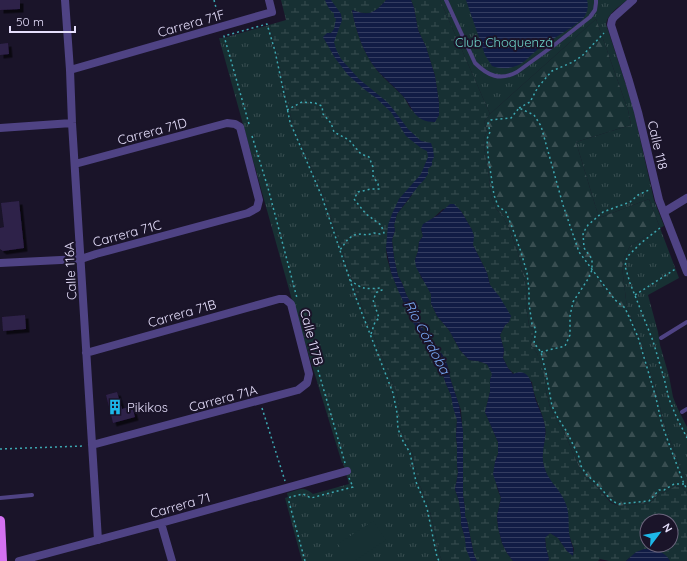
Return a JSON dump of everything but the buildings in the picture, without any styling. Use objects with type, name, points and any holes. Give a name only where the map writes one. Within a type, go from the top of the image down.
[{"type":"main road","points":[[0,521],[2,561]]},
{"type":"street","name":"Calle 116A","points":[[65,0],[98,540]]},
{"type":"street","name":"Carrera 71F","points":[[70,70],[272,12],[269,0]]},
{"type":"street","name":"Calle 118","points":[[633,0],[614,17],[611,25],[638,112],[659,200],[687,272]]},
{"type":"street","points":[[0,128],[72,123]]},
{"type":"street","name":"Carrera 71D","points":[[75,164],[227,123],[235,124],[240,127],[259,200],[256,208]]},
{"type":"street","points":[[664,212],[687,198]]},
{"type":"street","name":"Carrera 71C","points":[[0,263],[81,259],[248,213],[256,208]]},
{"type":"street","name":"Carrera 71B","points":[[86,353],[285,298]]},
{"type":"street","name":"Calle 117B","points":[[285,298],[291,304],[309,374],[307,383]]},
{"type":"street","name":"Carrera 71A","points":[[92,445],[260,401],[298,390],[307,383]]},
{"type":"street","name":"Carrera 71","points":[[19,561],[347,471]]},
{"type":"street","points":[[161,523],[172,561]]},
{"type":"lane","points":[[446,0],[475,63],[488,74],[499,77],[511,75],[517,72],[590,17],[595,10],[596,0]]},
{"type":"lane","points":[[661,338],[687,322]]},
{"type":"lane","points":[[682,412],[687,409]]},
{"type":"lane","points":[[0,498],[32,495]]},
{"type":"path","points":[[214,0],[221,27]]},
{"type":"path","points":[[250,128],[224,36],[267,24],[275,51],[290,122],[322,197],[350,280],[393,393],[397,413],[398,429],[410,453],[416,482],[427,508],[439,561]]},
{"type":"path","points":[[606,31],[582,56],[573,62],[552,71],[538,87],[530,102],[519,108],[511,118],[491,120],[488,123],[490,132],[487,139],[488,154],[494,195],[498,206],[506,212],[527,273],[530,290],[529,304],[532,324],[536,330],[534,343],[541,352],[552,406],[567,432],[579,457],[581,466],[586,474],[598,484],[612,501],[619,504],[649,501],[659,490],[664,490],[674,484],[684,484]]},
{"type":"path","points":[[287,110],[302,102],[315,103],[322,106],[323,114],[331,123],[334,132],[349,140],[361,154],[369,157],[373,167],[373,176],[379,189],[358,192],[354,199],[366,214],[381,225],[384,232],[380,234],[374,233],[367,235],[354,235],[348,239],[340,250]]},
{"type":"path","points":[[519,108],[534,115],[540,126],[563,205],[579,252],[616,300],[625,308],[643,354],[662,425],[687,489]]},
{"type":"path","points":[[252,135],[268,188],[298,304]]},
{"type":"path","points":[[541,352],[565,346],[570,335],[570,316],[573,302],[592,270],[592,259],[584,248],[583,233],[588,225],[603,212],[630,202],[638,195],[649,190]]},
{"type":"path","points":[[662,227],[641,243],[627,258],[626,266],[630,283],[653,341],[669,398],[687,438]]},
{"type":"path","points":[[635,296],[684,264]]},
{"type":"path","points":[[350,280],[360,288],[381,288],[382,290],[377,292],[373,300],[379,318],[375,322],[371,335]]},
{"type":"path","points":[[290,497],[304,494],[311,498],[353,487],[317,369]]},
{"type":"path","points":[[260,401],[290,497],[289,502],[305,561]]},
{"type":"path","points":[[0,449],[92,445]]},
{"type":"green space","points":[[281,0],[386,0],[371,13],[361,13],[352,10],[361,41],[367,56],[376,69],[402,95],[411,109],[434,122],[439,115],[439,103],[435,76],[426,47],[418,30],[411,0],[440,0],[490,114],[484,121],[487,131],[484,138],[491,195],[495,208],[502,215],[509,228],[518,253],[527,291],[526,304],[529,325],[534,331],[530,344],[537,353],[544,374],[550,407],[565,434],[579,467],[585,476],[611,503],[619,506],[650,503],[660,493],[666,492],[675,486],[682,487],[687,493],[687,561],[630,557],[626,561],[609,561],[600,559],[598,561],[548,561],[549,559],[545,537],[550,533],[558,538],[567,551],[573,555],[574,549],[542,459],[545,437],[544,421],[534,394],[532,382],[514,374],[508,368],[503,358],[504,350],[500,335],[505,325],[509,322],[490,285],[487,273],[473,245],[472,230],[461,211],[443,209],[421,229],[423,236],[419,242],[415,260],[421,277],[431,294],[431,303],[437,316],[449,330],[460,350],[469,360],[487,364],[493,374],[490,380],[490,392],[485,412],[498,442],[498,454],[495,462],[497,488],[501,498],[497,516],[498,527],[502,543],[513,561],[477,561],[474,555],[465,516],[463,495],[463,440],[461,410],[450,378],[447,364],[442,354],[432,344],[422,327],[398,276],[394,258],[392,240],[397,214],[412,195],[403,195],[399,199],[386,248],[387,258],[403,301],[440,366],[451,395],[457,419],[456,436],[458,472],[455,489],[459,501],[461,524],[471,561],[442,561],[429,507],[418,481],[412,452],[400,428],[400,413],[396,391],[358,297],[324,197],[292,122],[269,25],[286,20]]},
{"type":"green space","name":"Club Choquenzá","points":[[440,0],[627,0],[611,14],[606,24],[633,108],[654,200],[664,226],[660,228],[649,199],[599,218],[576,142],[631,125],[628,110],[596,19],[490,114]]},
{"type":"green space","points":[[596,19],[628,110],[631,125],[576,142],[599,218],[649,199],[660,228],[630,246],[622,267],[627,308],[639,336],[658,398],[664,424],[686,483],[682,487],[675,486],[666,492],[660,493],[650,503],[619,506],[611,502],[585,476],[579,467],[565,434],[550,407],[537,353],[530,344],[534,331],[529,325],[526,304],[527,291],[518,253],[509,228],[502,215],[495,208],[491,195],[484,138],[487,131],[484,121],[490,114]]},
{"type":"green space","points":[[269,25],[292,122],[324,197],[358,297],[396,391],[400,413],[400,428],[412,452],[418,481],[429,507],[442,561],[302,561],[285,498],[288,497],[287,493],[304,489],[313,494],[349,484],[292,300],[219,38]]},
{"type":"green space","points":[[660,228],[679,278],[648,295],[673,397],[687,427],[687,493],[682,487],[686,483],[664,424],[658,398],[639,336],[627,308],[622,267],[630,246]]},
{"type":"green space","points":[[373,521],[386,540],[354,561],[349,561],[338,544]]},
{"type":"water","name":"Río Córdoba","points":[[325,0],[331,0],[341,14],[342,20],[334,42],[341,59],[359,79],[387,102],[408,129],[421,141],[431,143],[433,149],[434,157],[432,165],[428,169],[428,174],[397,214],[392,240],[398,276],[422,327],[432,344],[442,354],[447,364],[459,405],[463,431],[463,495],[465,516],[474,555],[477,561],[471,561],[466,549],[461,524],[459,501],[455,489],[458,472],[456,436],[457,420],[451,395],[440,366],[414,324],[398,290],[391,272],[386,248],[388,225],[392,214],[399,199],[421,174],[428,157],[427,151],[406,136],[391,112],[348,75],[335,58],[323,37],[327,33],[331,33],[334,29],[336,19],[334,17],[334,13],[327,6]]},
{"type":"water","points":[[386,0],[411,0],[418,30],[426,47],[435,76],[439,103],[439,115],[435,122],[423,120],[415,114],[403,96],[377,70],[361,42],[352,10],[362,13],[371,13]]},
{"type":"water","points":[[466,0],[587,0],[588,8],[583,19],[542,47],[522,63],[513,67],[501,68],[492,66],[485,55]]},
{"type":"water","points":[[450,204],[454,204],[461,211],[472,230],[474,236],[473,245],[487,273],[490,285],[499,296],[511,316],[509,322],[505,325],[500,335],[504,350],[503,358],[513,374],[519,372],[524,373],[528,376],[532,385],[545,427],[543,455],[544,466],[548,476],[563,497],[567,507],[569,534],[573,548],[573,556],[567,551],[558,538],[550,533],[545,538],[549,559],[548,561],[513,561],[502,543],[497,516],[501,498],[493,474],[498,454],[498,442],[485,412],[490,392],[490,380],[492,374],[487,364],[469,360],[460,350],[449,330],[437,316],[431,303],[431,294],[416,267],[415,260],[419,242],[423,236],[421,229],[423,224],[438,215]]},
{"type":"water","points":[[639,551],[639,553],[662,553],[670,561],[626,561]]},
{"type":"place","name":"Pikikos","points":[[115,407]]}]
